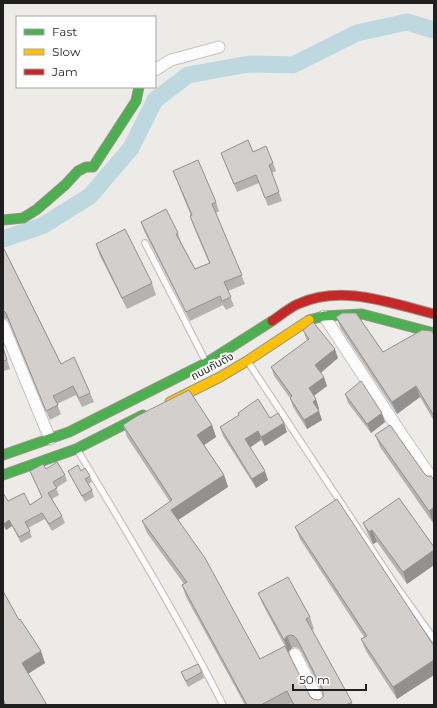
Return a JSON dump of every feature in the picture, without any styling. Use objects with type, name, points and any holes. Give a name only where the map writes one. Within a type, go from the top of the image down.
[{"type":"main road","points":[[3,220],[23,218],[36,210],[65,185],[78,171],[86,167],[93,166],[136,101],[138,88]]},
{"type":"main road","name":"ถนนกันตัง","points":[[3,475],[50,439],[69,432],[206,362],[298,304],[327,295],[362,314],[434,333]]},
{"type":"main road","name":"ถนนกันตัง","points":[[3,455],[29,456],[76,449],[220,377],[248,361],[306,321],[324,316],[365,296],[434,314]]},
{"type":"main road","points":[[177,377],[186,394]]},
{"type":"street","points":[[156,69],[171,60],[219,47]]},
{"type":"street","points":[[324,316],[434,481]]},
{"type":"street","points":[[3,325],[50,439]]},
{"type":"street","points":[[295,654],[321,705]]},
{"type":"lane","points":[[145,243],[206,362]]},
{"type":"lane","points":[[248,361],[392,580],[434,639]]},
{"type":"lane","points":[[76,449],[126,530],[197,653],[224,705]]},
{"type":"building","points":[[248,140],[253,152],[266,146],[273,163],[269,165],[279,192],[265,198],[256,175],[234,184],[221,153]]},
{"type":"building","points":[[198,160],[216,202],[212,204],[242,275],[224,282],[231,297],[222,301],[220,296],[186,312],[141,222],[166,209],[178,233],[176,234],[195,269],[210,263],[190,216],[192,215],[173,171]]},
{"type":"building","points":[[125,229],[152,283],[122,298],[96,244]]},
{"type":"building","points":[[3,247],[61,364],[74,357],[90,393],[79,398],[73,386],[53,396],[58,405],[46,411],[6,313],[3,310]]},
{"type":"building","points":[[342,313],[356,313],[383,352],[422,330],[432,331],[434,335],[434,416],[416,386],[392,402],[336,317]]},
{"type":"building","points":[[313,322],[335,349],[315,365],[324,377],[309,388],[316,399],[313,402],[319,411],[304,420],[290,398],[292,396],[271,367],[309,339],[303,330]]},
{"type":"building","points":[[3,348],[7,360],[3,361]]},
{"type":"building","points":[[361,381],[382,413],[367,424],[345,394]]},
{"type":"building","points":[[189,390],[212,425],[197,435],[224,475],[171,510],[205,558],[260,659],[285,646],[310,696],[313,699],[319,700],[323,697],[323,690],[297,639],[291,635],[287,636],[284,640],[258,593],[288,577],[310,617],[306,619],[352,702],[346,705],[294,705],[287,691],[261,705],[247,705],[182,585],[187,582],[142,521],[172,500],[123,425],[137,416]]},
{"type":"building","points":[[258,399],[270,418],[278,413],[284,423],[261,437],[258,431],[245,439],[265,471],[252,479],[220,427],[239,415],[238,413]]},
{"type":"building","points":[[390,425],[424,473],[427,476],[431,476],[434,480],[434,507],[429,511],[375,435]]},
{"type":"building","points":[[57,462],[65,475],[53,482],[57,488],[48,493],[62,516],[49,524],[42,513],[25,522],[30,531],[19,537],[9,520],[4,524],[3,522],[3,493],[8,501],[24,493],[30,505],[42,497],[30,471],[43,464],[46,469]]},
{"type":"building","points":[[78,465],[81,471],[85,468],[90,476],[85,479],[92,490],[82,496],[68,471]]},
{"type":"building","points":[[399,498],[434,547],[434,550],[403,572],[372,530],[369,532],[363,523]]},
{"type":"building","points":[[337,499],[434,646],[434,660],[393,687],[361,639],[367,636],[295,527]]},
{"type":"building","points":[[3,591],[19,620],[20,619],[41,651],[22,663],[47,705],[6,705],[3,699]]},
{"type":"building","points":[[198,664],[202,672],[186,681],[181,672]]},
{"type":"waterway","points":[[3,239],[42,226],[90,196],[131,148],[155,100],[188,75],[249,64],[293,65],[357,33],[407,22],[434,30]]},
{"type":"traffic: fast","points":[[3,220],[23,218],[36,210],[65,185],[78,171],[86,167],[93,167],[136,101],[139,88]]},
{"type":"traffic: fast","points":[[309,320],[324,316],[362,314],[434,333]]},
{"type":"traffic: fast","points":[[3,455],[69,432],[206,363],[272,321]]},
{"type":"traffic: fast","points":[[3,475],[76,449],[143,415]]},
{"type":"traffic: slow","points":[[170,402],[220,377],[309,320]]},
{"type":"traffic: jam","points":[[272,321],[298,304],[315,298],[349,295],[366,297],[434,314]]}]
